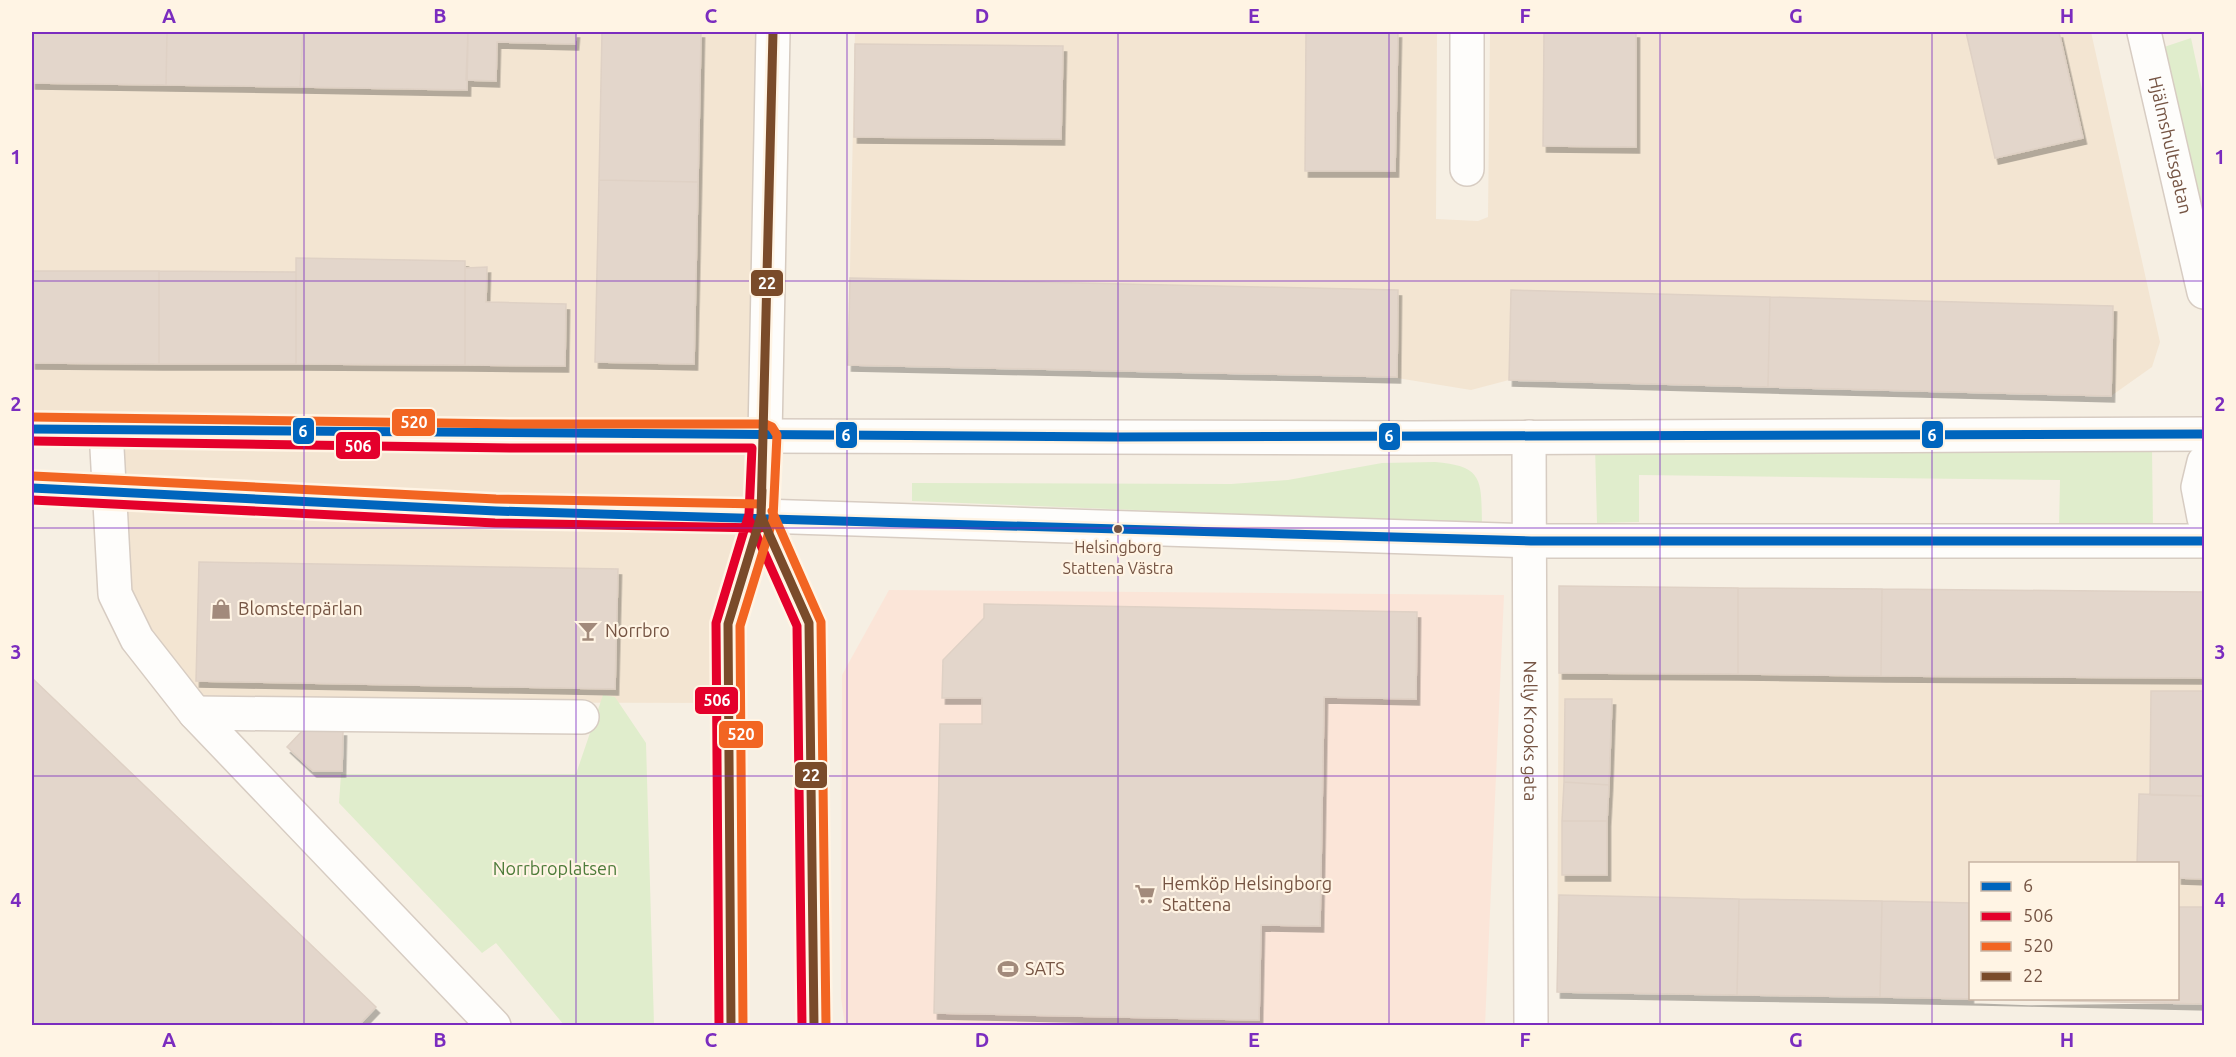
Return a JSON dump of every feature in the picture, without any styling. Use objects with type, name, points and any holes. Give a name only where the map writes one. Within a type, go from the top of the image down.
[{"type":"street","points":[[731,1026],[728,624],[760,516],[765,436],[773,32]]},
{"type":"street","points":[[1467,32],[1467,169]]},
{"type":"street","name":"Hjälmshultsgatan","points":[[2144,32],[2205,292]]},
{"type":"street","points":[[32,429],[526,436],[1529,437],[2205,434]]},
{"type":"street","points":[[106,430],[115,594],[122,614],[137,639],[195,713],[494,1026]]},
{"type":"street","name":"Nelly Krooks gata","points":[[1529,437],[1531,1026]]},
{"type":"street","points":[[2205,462],[2198,487],[2205,518]]},
{"type":"street","points":[[32,488],[496,511],[760,516],[1531,541],[2205,541]]},
{"type":"street","points":[[760,516],[808,623],[814,1026]]},
{"type":"street","points":[[195,713],[582,717]]},
{"type":"shaded area","points":[[32,32],[775,32],[750,510],[732,703],[198,702],[122,594],[118,419],[32,418]]},
{"type":"shaded area","points":[[855,32],[1437,32],[1436,219],[1478,221],[1488,217],[1490,32],[2091,32],[2160,342],[2152,367],[2111,396],[1509,380],[1471,390],[1391,377],[848,365]]},
{"type":"shaded area","points":[[1559,586],[2204,592],[2204,1004],[1988,1000],[2179,1000],[2179,862],[1969,862],[1969,1000],[1557,992]]},
{"type":"shaded area","points":[[889,590],[1504,595],[1485,1025],[845,1025],[841,998],[842,675]]},
{"type":"green space","points":[[2191,38],[2204,99],[2204,222],[2164,47]]},
{"type":"green space","points":[[1595,446],[2152,449],[2153,529],[2059,528],[2060,480],[1639,475],[1639,522],[1597,523]]},
{"type":"green space","points":[[1435,462],[1463,467],[1476,478],[1480,486],[1482,524],[912,501],[912,483],[1231,484],[1288,480],[1382,463]]},
{"type":"green space","name":"Norrbroplatsen","points":[[603,695],[615,697],[646,743],[654,1025],[564,1025],[496,943],[482,953],[339,803],[341,774],[576,774]]},
{"type":"building","points":[[32,32],[167,32],[166,85],[32,83]]},
{"type":"building","points":[[167,32],[303,32],[300,87],[166,85]]},
{"type":"building","points":[[303,32],[468,32],[467,90],[300,87]]},
{"type":"building","points":[[468,32],[576,32],[575,44],[497,42],[496,81],[466,80]]},
{"type":"building","points":[[602,32],[701,32],[698,182],[599,180]]},
{"type":"building","points":[[1306,32],[1398,32],[1395,171],[1305,171]]},
{"type":"building","points":[[1544,32],[1636,32],[1636,147],[1543,146]]},
{"type":"building","points":[[1966,32],[2059,32],[2083,138],[1995,158]]},
{"type":"building","points":[[855,44],[1063,46],[1061,139],[854,137]]},
{"type":"building","points":[[599,180],[698,182],[694,364],[595,362]]},
{"type":"building","points":[[296,258],[465,261],[465,365],[296,364]]},
{"type":"building","points":[[487,267],[486,302],[566,304],[565,366],[465,365],[465,268]]},
{"type":"building","points":[[32,271],[159,271],[159,364],[32,363]]},
{"type":"building","points":[[159,271],[296,272],[296,364],[159,364]]},
{"type":"building","points":[[850,278],[1398,290],[1397,377],[848,365]]},
{"type":"building","points":[[1511,290],[1770,297],[1768,387],[1509,380]]},
{"type":"building","points":[[1770,297],[2113,306],[2111,396],[1768,387]]},
{"type":"building","points":[[199,562],[618,569],[615,689],[196,681]]},
{"type":"building","points":[[1559,586],[1738,588],[1738,674],[1559,673]]},
{"type":"building","points":[[1738,588],[1882,589],[1881,676],[1738,674]]},
{"type":"building","points":[[1882,589],[2204,592],[2204,678],[1881,676]]},
{"type":"building","points":[[984,604],[1417,612],[1416,699],[1324,697],[1320,926],[1261,925],[1259,1020],[934,1013],[940,724],[982,724],[982,698],[942,698],[943,660],[984,618]]},
{"type":"building","points":[[32,678],[376,1007],[358,1026],[274,1026],[271,1022],[268,1026],[32,1026]]},
{"type":"building","points":[[2151,691],[2204,691],[2204,796],[2150,795]]},
{"type":"building","points":[[1565,699],[1612,699],[1609,785],[1564,782]]},
{"type":"building","points":[[303,730],[343,730],[342,771],[313,771],[287,747]]},
{"type":"building","points":[[1564,782],[1609,785],[1607,821],[1562,821]]},
{"type":"building","points":[[2139,794],[2204,796],[2204,879],[2179,878],[2179,862],[2137,862]]},
{"type":"building","points":[[1562,821],[1607,821],[1607,875],[1562,875]]},
{"type":"building","points":[[1559,895],[1739,899],[1737,995],[1557,992]]},
{"type":"building","points":[[1739,899],[1882,901],[1880,997],[1737,995]]},
{"type":"building","points":[[1882,901],[1969,903],[1969,999],[1880,997]]},
{"type":"building","points":[[2179,907],[2204,907],[2204,1004],[2025,1000],[2179,1000]]},
{"type":"transit line","name":"22","points":[[773,32],[761,516],[809,623],[814,1026]]},
{"type":"transit line","name":"520","points":[[32,417],[514,424],[765,424],[772,427],[777,435],[773,519],[740,626],[743,1026]]},
{"type":"transit line","name":"6","points":[[32,429],[1118,437],[2204,434]]},
{"type":"transit line","name":"506","points":[[32,441],[514,448],[752,448],[749,514],[716,623],[719,1026]]},
{"type":"transit line","name":"520","points":[[33,476],[496,499],[761,504]]},
{"type":"transit line","name":"6","points":[[32,488],[496,511],[1531,541],[2204,541]]},
{"type":"transit line","name":"22","points":[[731,1026],[728,624],[761,516],[762,490]]},
{"type":"transit line","name":"506","points":[[32,500],[495,523],[761,528]]},
{"type":"transit line","name":"520","points":[[772,511],[821,622],[826,1026]]},
{"type":"transit line","name":"506","points":[[750,521],[797,626],[802,1026]]},
{"type":"place","name":"Helsingborg Stattena Västra","points":[[1118,529]]},
{"type":"place","name":"Blomsterpärlan","points":[[221,609]]},
{"type":"place","name":"Norrbro","points":[[588,631]]},
{"type":"place","name":"Hemköp Helsingborg Stattena","points":[[1145,894]]},
{"type":"place","name":"SATS","points":[[1008,969]]}]
